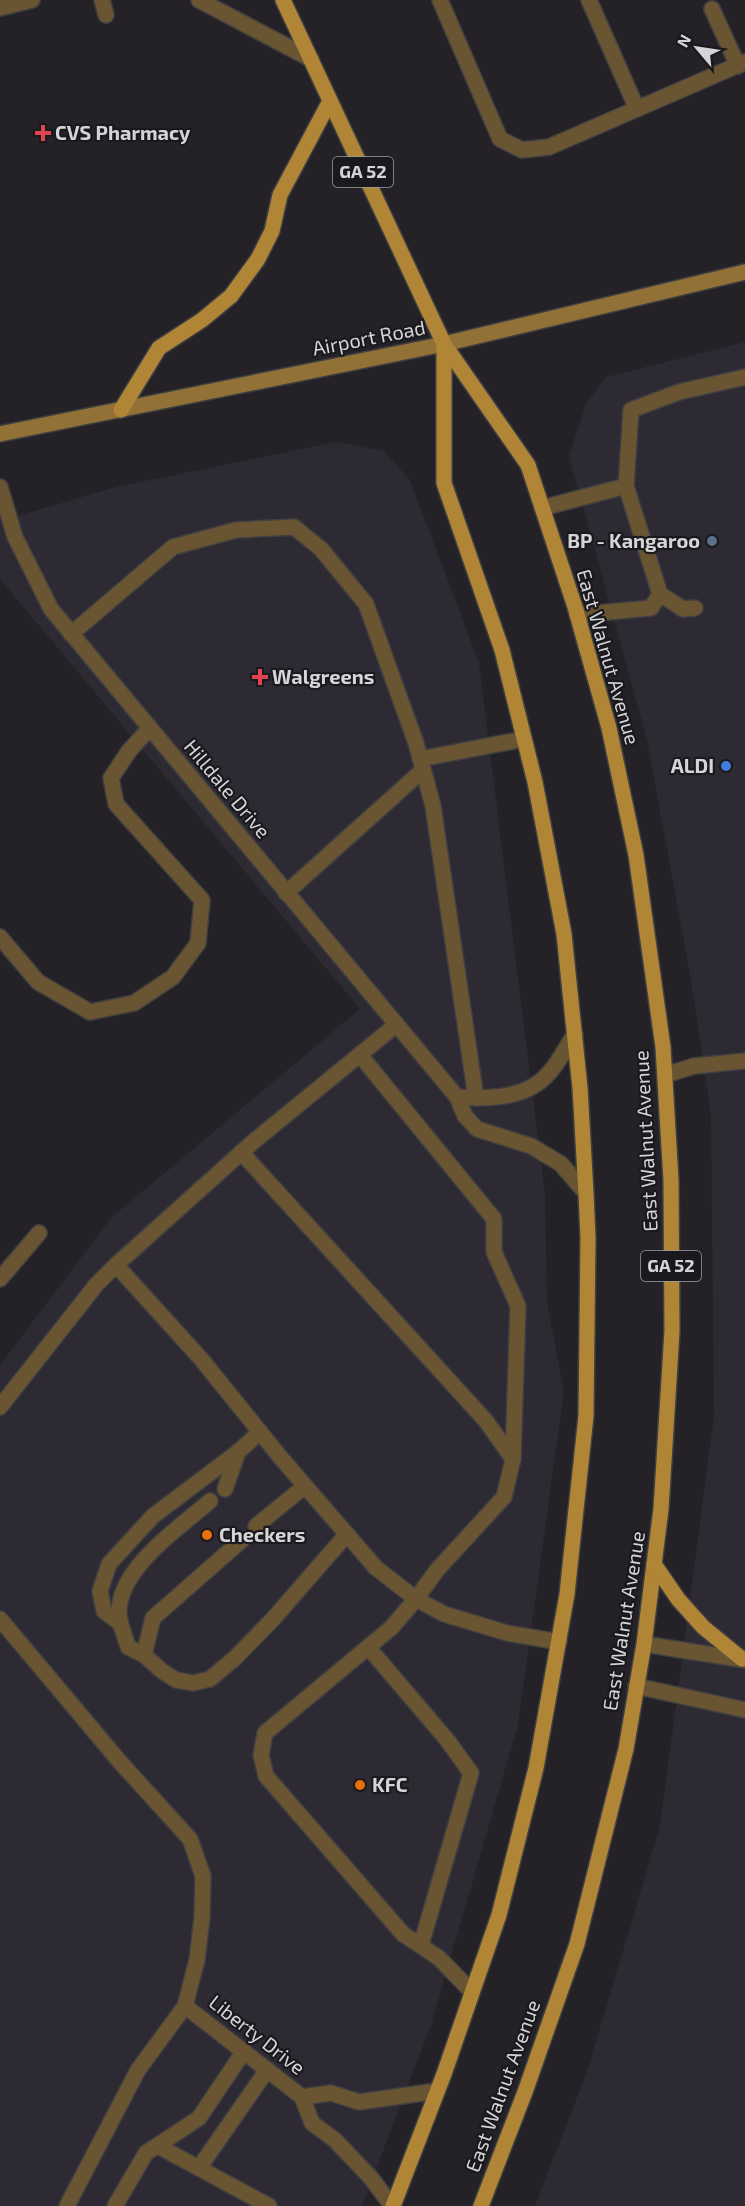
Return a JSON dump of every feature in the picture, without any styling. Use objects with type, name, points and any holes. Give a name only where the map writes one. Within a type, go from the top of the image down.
[{"type":"main road","name":"East Walnut Avenue","points":[[283,0],[444,344],[528,465],[577,615],[609,728],[636,855],[663,1047],[671,1180],[672,1331],[662,1509],[644,1644],[626,1749],[577,1944],[525,2092],[481,2206]]},
{"type":"main road","points":[[121,410],[159,348],[202,320],[231,296],[258,259],[272,231],[280,195],[330,101]]},
{"type":"main road","name":"Airport Road","points":[[0,434],[444,344],[745,272]]},
{"type":"main road","name":"East Walnut Avenue","points":[[392,2206],[437,2091],[499,1915],[536,1768],[567,1594],[586,1416],[588,1238],[586,1193],[580,1088],[564,934],[535,782],[502,650],[444,483],[444,344]]},
{"type":"main road","points":[[654,1564],[678,1599],[703,1627],[743,1660]]},
{"type":"street","points":[[0,8],[32,0]]},
{"type":"street","points":[[199,0],[311,59]]},
{"type":"street","points":[[440,0],[500,139],[522,150],[549,147],[741,64],[712,9]]},
{"type":"street","points":[[589,0],[637,109]]},
{"type":"street","points":[[695,608],[683,609],[660,594],[626,486],[631,410],[679,392],[745,377]]},
{"type":"street","points":[[542,508],[626,486]]},
{"type":"street","name":"Hilldale Drive","points":[[0,487],[15,537],[51,609],[457,1096],[465,1116],[477,1130],[531,1146],[561,1164],[586,1193]]},
{"type":"street","points":[[71,634],[172,547],[236,530],[294,527],[321,549],[366,604],[433,806],[476,1098]]},
{"type":"street","points":[[577,615],[651,608],[660,594]]},
{"type":"street","points":[[0,937],[38,982],[90,1012],[134,1003],[173,977],[198,943],[202,900],[116,804],[111,778],[129,751],[150,728]]},
{"type":"street","points":[[286,893],[421,765],[524,739]]},
{"type":"street","points":[[0,1407],[96,1286],[116,1265],[241,1152],[396,1025]]},
{"type":"street","points":[[457,1096],[500,1097],[532,1088],[548,1074],[575,1034]]},
{"type":"street","points":[[360,1055],[494,1219],[494,1252],[518,1306],[513,1459],[504,1497],[437,1570],[391,1628],[265,1733],[261,1755],[266,1776],[403,1934],[439,1958],[472,1992]]},
{"type":"street","points":[[665,1075],[694,1066],[745,1061]]},
{"type":"street","points":[[241,1152],[486,1421],[513,1459]]},
{"type":"street","points":[[0,1280],[39,1233]]},
{"type":"street","points":[[116,1265],[202,1360],[305,1486],[376,1568],[416,1599],[444,1614],[507,1633],[559,1642]]},
{"type":"street","points":[[120,1623],[104,1611],[100,1591],[109,1564],[153,1516],[238,1452],[260,1432]]},
{"type":"street","points":[[225,1490],[238,1452]]},
{"type":"street","points":[[256,1526],[305,1486]]},
{"type":"street","points":[[210,1501],[140,1563],[123,1588],[119,1611],[120,1623],[129,1647],[144,1655],[176,1680],[193,1683],[210,1679],[235,1658],[273,1619],[347,1534]]},
{"type":"street","points":[[144,1655],[153,1618],[243,1539]]},
{"type":"street","points":[[0,1619],[120,1762],[190,1839],[203,1876],[202,1918],[197,1960],[185,2006],[138,2070],[67,2206]]},
{"type":"street","points":[[644,1644],[743,1660]]},
{"type":"street","points":[[368,1647],[448,1741],[471,1773],[421,1946]]},
{"type":"street","points":[[636,1686],[745,1710]]},
{"type":"street","name":"Liberty Drive","points":[[185,2006],[302,2097],[312,2123],[335,2140],[392,2206]]},
{"type":"street","points":[[115,2206],[146,2153],[198,2118],[244,2051]]},
{"type":"street","points":[[199,2168],[267,2070]]},
{"type":"street","name":"Liberty Drive","points":[[302,2097],[331,2093],[359,2102],[437,2091]]},
{"type":"street","points":[[158,2146],[268,2206]]},
{"type":"shaded area","points":[[745,342],[745,2206],[535,2206],[588,2069],[660,1826],[714,1416],[711,1115],[691,980],[647,740],[569,456],[586,404],[606,377]]},
{"type":"shaded area","points":[[336,442],[384,451],[410,480],[479,663],[545,1194],[547,1303],[564,1391],[518,1725],[431,2025],[362,2206],[0,2206],[0,1365],[111,1218],[360,1009],[0,579],[0,521],[116,487]]},
{"type":"place","name":"CVS Pharmacy","points":[[43,133]]},
{"type":"place","name":"BP - Kangaroo","points":[[712,541]]},
{"type":"place","name":"Walgreens","points":[[260,677]]},
{"type":"place","name":"ALDI","points":[[726,766]]},
{"type":"place","name":"Checkers","points":[[207,1535]]},
{"type":"place","name":"KFC","points":[[360,1785]]}]
